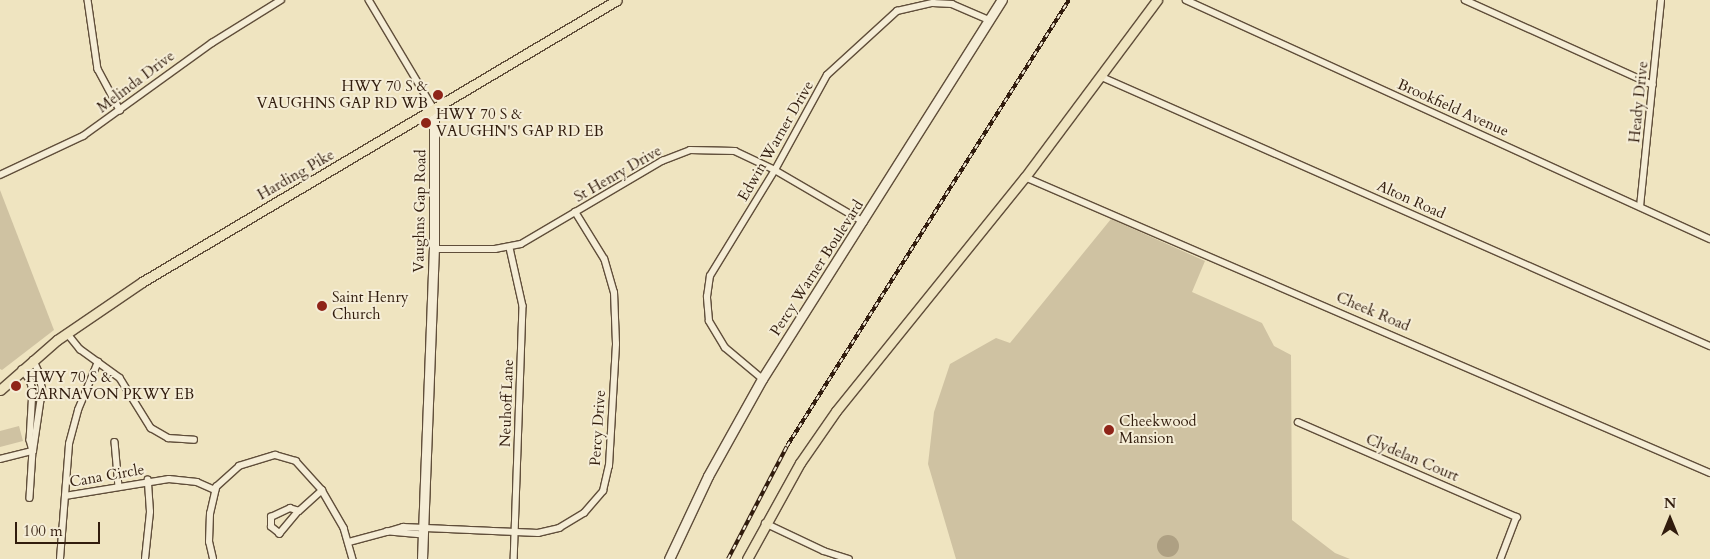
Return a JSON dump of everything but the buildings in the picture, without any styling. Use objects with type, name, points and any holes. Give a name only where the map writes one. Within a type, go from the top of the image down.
[{"type":"main road","name":"Harding Pike","points":[[1,387],[67,333],[142,282],[617,0]]},
{"type":"main road","points":[[747,559],[765,523],[836,411],[1024,177],[1102,76],[1157,0]]},
{"type":"street","points":[[88,0],[98,69],[120,110]]},
{"type":"street","name":"Melinda Drive","points":[[0,175],[68,144],[120,110],[212,43],[281,0]]},
{"type":"street","points":[[370,0],[434,109]]},
{"type":"street","name":"Percy Warner Boulevard","points":[[670,559],[708,476],[762,379],[864,222],[1002,0]]},
{"type":"street","name":"Brookfield Avenue","points":[[1186,0],[1710,239]]},
{"type":"street","points":[[1465,0],[1653,85]]},
{"type":"street","name":"Heady Drive","points":[[1640,207],[1661,0]]},
{"type":"street","name":"Edwin Warner Drive","points":[[762,379],[725,348],[710,321],[707,298],[710,276],[775,170],[828,75],[897,11],[932,2],[952,4],[989,20]]},
{"type":"street","name":"Alton Road","points":[[1102,76],[1710,346]]},
{"type":"street","name":"Vaughns Gap Road","points":[[422,559],[434,249],[434,109]]},
{"type":"street","name":"St Henry Drive","points":[[434,249],[510,248],[537,237],[575,212],[662,161],[690,150],[736,152],[775,170],[864,222]]},
{"type":"street","name":"Cheek Road","points":[[1024,177],[1710,473]]},
{"type":"street","name":"Percy Drive","points":[[349,542],[387,532],[515,533],[559,528],[584,513],[603,491],[609,466],[616,344],[614,293],[604,259],[575,212]]},
{"type":"street","name":"Neuhoff Lane","points":[[510,248],[522,306],[514,559]]},
{"type":"street","points":[[67,333],[76,346],[123,382],[150,428],[168,438],[194,440]]},
{"type":"street","points":[[30,498],[33,451],[42,390],[39,372],[33,360]]},
{"type":"street","points":[[65,496],[72,432],[98,362]]},
{"type":"street","points":[[22,370],[30,380],[33,390],[30,440],[33,451]]},
{"type":"street","name":"Clydelan Court","points":[[1298,422],[1517,516],[1500,559]]},
{"type":"street","points":[[115,442],[119,487]]},
{"type":"street","points":[[0,459],[33,451]]},
{"type":"street","points":[[213,559],[210,521],[215,490],[226,475],[239,466],[276,455],[292,458],[301,465],[322,490],[349,542],[353,559]]},
{"type":"street","points":[[145,559],[150,512],[148,480]]},
{"type":"street","name":"Cana Circle","points":[[60,559],[65,496],[148,480],[187,480],[215,490]]},
{"type":"street","points":[[299,511],[292,507],[273,516],[270,525],[280,534],[299,511],[322,490]]},
{"type":"street","points":[[765,523],[824,551],[849,559]]},
{"type":"shaded area","points":[[0,190],[54,330],[2,370],[0,369]]},
{"type":"shaded area","points":[[1111,219],[1205,261],[1192,292],[1262,323],[1274,346],[1291,355],[1292,520],[1335,553],[1350,559],[956,559],[928,464],[934,412],[950,364],[996,338],[1010,343]]},
{"type":"shaded area","points":[[19,426],[23,441],[0,447],[0,431]]},
{"type":"shaded area","points":[[1168,535],[1176,538],[1179,546],[1176,554],[1168,557],[1160,554],[1157,546],[1160,538]]},
{"type":"railway","points":[[728,559],[787,446],[1069,0]]},
{"type":"place","name":"HWY 70 S & VAUGHNS GAP RD WB","points":[[438,95]]},
{"type":"place","name":"HWY 70 S & VAUGHN'S GAP RD EB","points":[[426,123]]},
{"type":"place","name":"Saint Henry Church","points":[[322,306]]},
{"type":"place","name":"HWY 70 S & CARNAVON PKWY EB","points":[[16,386]]},
{"type":"place","name":"Cheekwood Mansion","points":[[1109,430]]}]
